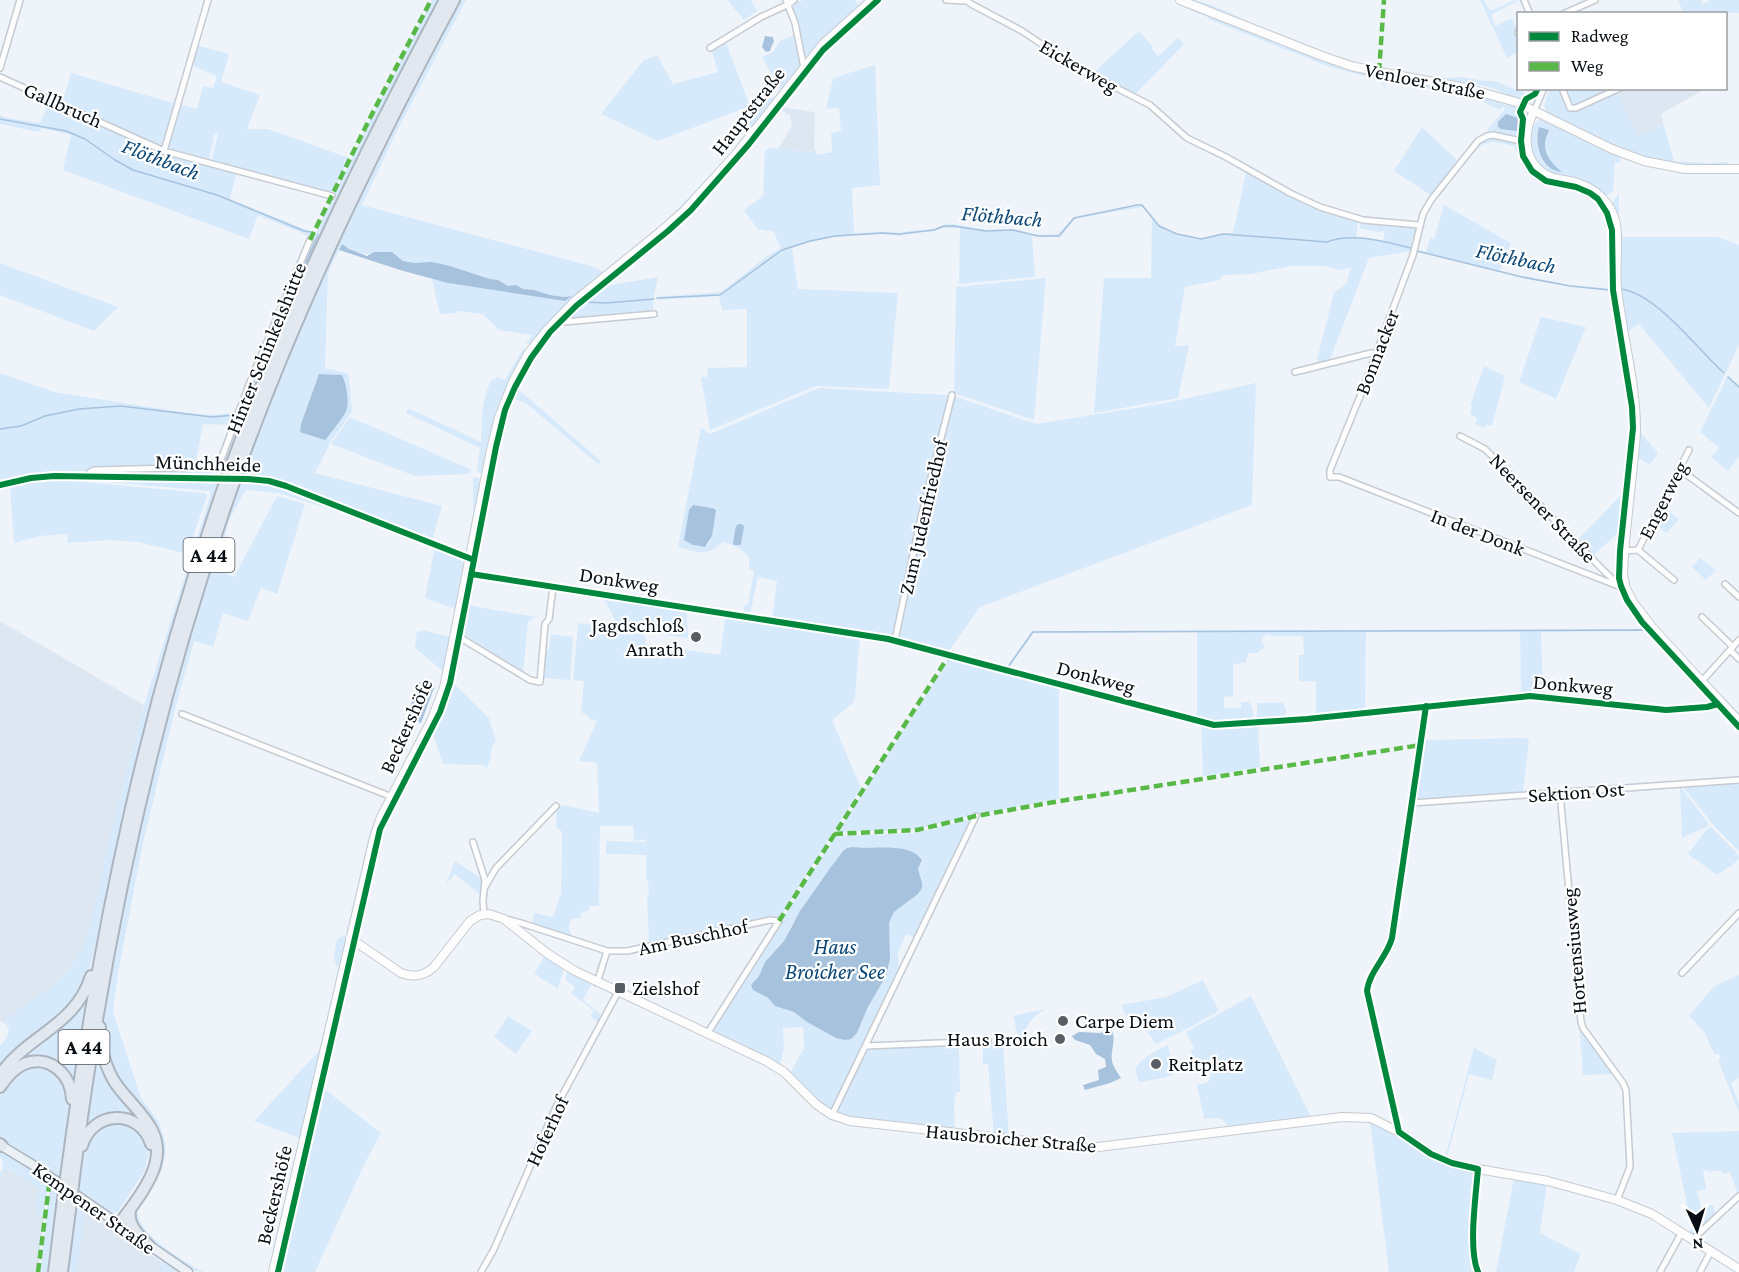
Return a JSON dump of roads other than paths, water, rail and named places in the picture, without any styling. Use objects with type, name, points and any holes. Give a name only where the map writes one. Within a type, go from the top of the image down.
[{"type":"highway","name":"A 44","points":[[54,1272],[124,869],[145,777],[189,618],[217,530],[257,419],[331,233],[390,104],[445,0]]},
{"type":"highway","name":"A 44","points":[[331,233],[454,0]]},
{"type":"highway","name":"A 44","points":[[71,1170],[70,1150],[101,946],[138,775],[162,682],[191,585],[251,414],[286,326],[324,250]]},
{"type":"highway","points":[[0,1075],[22,1050],[56,1026],[73,1009],[87,986],[101,946]]},
{"type":"highway","points":[[105,971],[100,1032],[105,1060],[115,1083],[150,1125],[157,1145],[153,1171],[131,1207],[116,1222]]},
{"type":"highway","points":[[0,1087],[12,1071],[26,1063],[44,1062],[61,1071],[69,1081],[72,1093],[68,1136],[70,1150]]},
{"type":"highway","points":[[71,1170],[84,1139],[99,1122],[117,1118],[125,1119],[134,1122],[146,1134],[152,1153],[150,1166],[116,1222]]},
{"type":"highway","points":[[131,1207],[130,1223],[150,1247]]},
{"type":"highway","name":"A 44","points":[[62,1272],[66,1208]]},
{"type":"main road","name":"Kempener Straße","points":[[1,1145],[188,1272]]},
{"type":"street","points":[[0,68],[20,0]]},
{"type":"street","points":[[164,151],[208,0]]},
{"type":"street","name":"Hauptstraße","points":[[648,242],[681,213],[730,162],[830,37],[872,0]]},
{"type":"street","name":"Eickerweg","points":[[946,0],[966,1],[1022,31],[1077,68],[1150,105],[1187,138],[1320,207],[1366,221],[1419,225]]},
{"type":"street","name":"Venloer Straße","points":[[1180,0],[1352,66],[1474,90],[1516,102],[1612,149],[1644,161],[1685,169],[1739,169]]},
{"type":"street","points":[[1568,12],[1595,0]]},
{"type":"street","points":[[710,48],[790,1],[804,68]]},
{"type":"street","name":"Gallbruch","points":[[0,77],[164,151],[332,196]]},
{"type":"street","points":[[1526,142],[1527,130],[1543,90]]},
{"type":"street","points":[[1563,90],[1570,108],[1576,108],[1616,90]]},
{"type":"street","name":"Bonnacker","points":[[1330,477],[1330,470],[1377,354],[1413,255],[1422,214],[1478,141],[1493,135],[1526,142]]},
{"type":"street","name":"Neersener Straße","points":[[1526,142],[1531,160],[1544,174],[1585,185],[1598,194],[1607,204],[1616,224],[1617,287],[1636,409],[1624,551],[1624,588]]},
{"type":"street","name":"Hinter Schinkelshütte","points":[[88,476],[94,470],[219,465],[250,382],[310,240]]},
{"type":"street","name":"Beckershöfe","points":[[273,1272],[374,836],[436,711],[446,680],[467,573],[472,559],[489,456],[504,404],[526,357],[555,320],[648,242]]},
{"type":"street","points":[[555,320],[564,322],[654,314]]},
{"type":"street","points":[[1295,372],[1371,353],[1377,354]]},
{"type":"street","name":"Zum Judenfriedhof","points":[[895,640],[921,517],[952,394]]},
{"type":"street","name":"Neersener Straße","points":[[1460,436],[1485,449],[1606,573],[1624,588],[1652,627],[1739,721]]},
{"type":"street","name":"Engerweg","points":[[1638,550],[1689,450]]},
{"type":"street","points":[[1679,470],[1739,513]]},
{"type":"street","name":"Münchheide","points":[[0,485],[54,476],[269,481],[472,559]]},
{"type":"street","name":"In der Donk","points":[[1330,477],[1339,477],[1624,588]]},
{"type":"street","name":"Engerweg","points":[[1624,551],[1638,550],[1674,580]]},
{"type":"street","name":"Donkweg","points":[[467,573],[895,640],[1214,725],[1307,719],[1530,696],[1666,710],[1707,707],[1721,702]]},
{"type":"street","points":[[1725,584],[1739,597]]},
{"type":"street","points":[[455,636],[529,680],[540,682],[545,624],[549,619],[553,587]]},
{"type":"street","points":[[1702,617],[1732,648],[1739,659]]},
{"type":"street","points":[[1702,681],[1739,640]]},
{"type":"street","name":"Beckershöfe","points":[[182,714],[392,797]]},
{"type":"street","name":"Sektion Ost","points":[[1399,1132],[1367,990],[1391,940],[1413,803],[1739,780]]},
{"type":"street","name":"Hortensiusweg","points":[[1560,793],[1581,1022],[1626,1088],[1630,1166],[1617,1200]]},
{"type":"street","points":[[485,887],[495,870],[556,806]]},
{"type":"street","points":[[832,1115],[976,816]]},
{"type":"street","points":[[350,938],[400,973],[409,976],[420,975],[433,968],[467,923],[484,914],[485,887],[482,868],[473,842]]},
{"type":"street","points":[[1682,973],[1739,913]]},
{"type":"street","name":"Hausbroicher Straße","points":[[484,914],[504,919],[553,958],[597,982],[766,1061],[784,1072],[817,1105],[832,1115],[850,1121],[1090,1149],[1342,1116],[1371,1118],[1399,1132],[1431,1154],[1452,1163],[1548,1181],[1617,1200],[1652,1214],[1739,1269]]},
{"type":"street","name":"Am Buschhof","points":[[504,919],[608,951],[627,951],[770,920],[779,921],[707,1034]]},
{"type":"street","name":"Am Buschhof","points":[[597,982],[608,951]]},
{"type":"street","name":"Hoferhof","points":[[481,1272],[494,1249],[556,1107],[618,992]]},
{"type":"street","points":[[866,1046],[988,1041]]},
{"type":"street","points":[[1478,1169],[1474,1249],[1478,1272]]},
{"type":"street","points":[[1693,1239],[1739,1196]]},
{"type":"street","points":[[1660,1272],[1682,1232]]},
{"type":"street","points":[[1700,1272],[1711,1251]]},
{"type":"water","points":[[765,36],[773,37],[774,42],[770,51],[766,52],[762,47]]},
{"type":"water","points":[[1506,114],[1518,118],[1520,122],[1517,131],[1498,127],[1498,122]]},
{"type":"water","points":[[1539,127],[1549,130],[1545,142],[1546,152],[1562,172],[1549,167],[1544,162],[1539,149]]},
{"type":"water","points":[[342,244],[367,256],[374,252],[392,252],[403,261],[432,262],[498,280],[508,286],[516,285],[523,289],[550,295],[572,296],[565,301],[448,283],[339,250]]},
{"type":"water","points":[[319,374],[342,375],[347,396],[345,414],[325,440],[300,432]]},
{"type":"water","points":[[693,505],[716,510],[712,536],[705,547],[693,545],[684,540],[689,510]]},
{"type":"water","points":[[739,524],[744,527],[741,544],[734,545],[736,526]]},
{"type":"water","points":[[419,682],[434,688],[421,723],[406,718]]},
{"type":"water","name":"Haus Broicher See","points":[[853,847],[900,848],[916,854],[922,860],[918,869],[922,888],[918,894],[894,912],[889,923],[890,959],[886,976],[867,1009],[857,1033],[851,1039],[845,1040],[836,1038],[794,1012],[775,1006],[768,998],[753,990],[751,985],[759,976],[765,962],[784,941],[800,911],[831,867],[843,851]]},
{"type":"water","points":[[1110,1027],[1114,1040],[1112,1056],[1114,1068],[1121,1078],[1085,1090],[1083,1085],[1099,1080],[1098,1070],[1106,1067],[1105,1059],[1096,1054],[1090,1045],[1075,1040],[1072,1036],[1079,1032],[1101,1033]]},
{"type":"waterway","name":"Flöthbach","points":[[0,119],[66,131],[85,139],[133,170],[217,195],[311,232]]},
{"type":"waterway","name":"Flöthbach","points":[[657,298],[720,295],[782,250],[835,236],[900,234],[934,230],[944,226],[986,231],[1013,230],[1038,236],[1059,236],[1074,218],[1137,205],[1142,205],[1159,226],[1177,234],[1201,239],[1223,234],[1327,242],[1358,238],[1411,248]]},
{"type":"waterway","points":[[271,340],[318,235]]},
{"type":"waterway","name":"Flöthbach","points":[[1417,251],[1522,277],[1570,286],[1610,290]]},
{"type":"waterway","name":"Flöthbach","points":[[1621,289],[1635,293],[1662,311],[1724,373]]},
{"type":"waterway","name":"Flöthbach","points":[[583,302],[606,303],[654,299]]},
{"type":"waterway","points":[[242,413],[264,355]]},
{"type":"waterway","name":"Flöthbach","points":[[1728,377],[1739,387]]},
{"type":"waterway","points":[[0,429],[21,426],[45,416],[79,409],[121,406],[212,417],[235,415]]},
{"type":"waterway","points":[[1008,667],[1033,632],[1645,630],[1712,703]]},
{"type":"waterway","points":[[1722,697],[1739,715]]},
{"type":"place","name":"Jagdschloß Anrath","points":[[696,637]]},
{"type":"place","name":"Zielshof","points":[[620,988]]},
{"type":"place","name":"Carpe Diem","points":[[1063,1021]]},
{"type":"place","name":"Haus Broich","points":[[1060,1039]]},
{"type":"place","name":"Reitplatz","points":[[1156,1064]]}]
